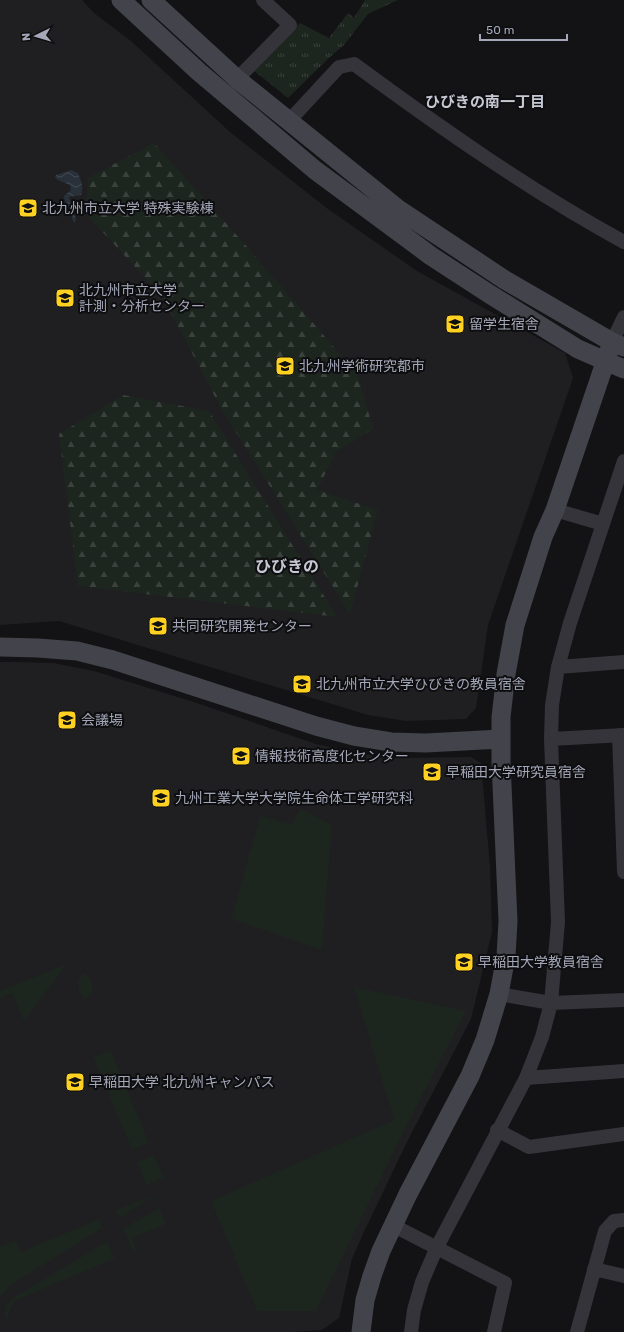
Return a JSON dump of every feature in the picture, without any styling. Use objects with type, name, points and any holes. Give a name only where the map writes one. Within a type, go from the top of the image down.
[{"type":"street","points":[[121,0],[199,72],[315,170],[431,256],[491,296],[578,349],[624,369]]},
{"type":"street","points":[[151,0],[237,79],[398,209],[505,280],[618,345]]},
{"type":"street","points":[[237,79],[290,26],[263,0]]},
{"type":"street","points":[[289,121],[339,67],[354,64],[432,121],[522,182],[584,220],[624,242]]},
{"type":"street","points":[[361,1332],[366,1300],[372,1276],[381,1251],[408,1194],[470,1076],[485,1040],[499,994],[506,956],[508,921],[501,762],[501,717],[506,674],[515,625],[543,537],[554,510],[606,361],[618,345],[624,317]]},
{"type":"street","points":[[411,1332],[414,1310],[422,1282],[437,1247],[526,1078],[542,1037],[551,1003],[558,922],[551,739],[552,705],[558,667],[570,623],[624,461]]},
{"type":"street","points":[[554,510],[603,524]]},
{"type":"street","points":[[0,647],[38,648],[77,652],[113,660],[308,724],[354,736],[391,742],[426,743],[501,739]]},
{"type":"street","points":[[558,667],[624,662]]},
{"type":"street","points":[[551,739],[621,735],[624,872]]},
{"type":"street","points":[[499,994],[551,1003],[624,1000]]},
{"type":"street","points":[[526,1078],[624,1071]]},
{"type":"street","points":[[498,1130],[529,1147],[624,1134]]},
{"type":"street","points":[[579,1330],[605,1231],[614,1221],[624,1220]]},
{"type":"street","points":[[394,1224],[400,1229],[505,1283],[494,1332]]},
{"type":"street","points":[[594,1269],[624,1276]]},
{"type":"shaded area","name":"北九州学術研究都市","points":[[0,0],[82,0],[94,13],[131,41],[230,132],[328,209],[417,271],[565,353],[573,378],[488,625],[476,708],[466,719],[406,721],[368,715],[59,621],[0,625]]},
{"type":"shaded area","points":[[0,662],[53,663],[94,671],[197,703],[316,744],[361,754],[395,758],[471,757],[481,763],[490,866],[492,932],[471,1019],[407,1142],[363,1234],[352,1259],[339,1318],[322,1330],[290,1332],[0,1332]]},
{"type":"green space","points":[[365,0],[398,0],[368,14],[344,45],[288,98],[253,70],[300,23],[329,38],[348,13],[354,18]]},
{"type":"green space","points":[[154,143],[250,250],[358,375],[373,429],[336,452],[317,490],[378,510],[350,614],[221,408],[162,296],[86,214],[88,178]]},
{"type":"green space","points":[[123,395],[209,411],[337,617],[78,586],[59,434]]},
{"type":"green space","points":[[301,809],[332,825],[322,950],[231,919],[260,816],[291,824]]},
{"type":"green space","points":[[67,964],[24,1021],[12,993],[0,998],[0,991]]},
{"type":"green space","points":[[85,974],[92,983],[93,990],[89,996],[85,998],[80,993],[78,984],[82,975]]},
{"type":"green space","points":[[354,987],[466,1011],[402,1135],[316,1311],[257,1311],[211,1201],[394,1120]]},
{"type":"green space","points":[[111,1050],[149,1143],[132,1150],[93,1057]]},
{"type":"green space","points":[[154,1155],[164,1178],[146,1185],[137,1162]]},
{"type":"green space","points":[[154,1195],[120,1218],[116,1210]]},
{"type":"green space","points":[[159,1208],[166,1224],[132,1238],[137,1250],[133,1251],[123,1229]]},
{"type":"green space","points":[[99,1219],[102,1228],[11,1285],[0,1296],[0,1246],[16,1241],[21,1252]]},
{"type":"green space","points":[[108,1241],[114,1259],[17,1300],[10,1309],[8,1317],[4,1318],[6,1306],[13,1298]]},
{"type":"water","points":[[71,170],[78,173],[82,186],[81,195],[69,197],[76,220],[74,223],[64,198],[64,196],[70,191],[71,187],[55,177],[56,175]]},
{"type":"place","name":"北九州市立大学 特殊実験棟","points":[[28,208]]},
{"type":"place","name":"北九州市立大学 計測・分析センター","points":[[65,298]]},
{"type":"place","name":"留学生宿舎","points":[[455,324]]},
{"type":"place","name":"北九州学術研究都市","points":[[285,366]]},
{"type":"place","name":"共同研究開発センター","points":[[158,626]]},
{"type":"place","name":"北九州市立大学ひびきの教員宿舎","points":[[302,684]]},
{"type":"place","name":"会議場","points":[[67,720]]},
{"type":"place","name":"情報技術高度化センター","points":[[241,756]]},
{"type":"place","name":"早稲田大学研究員宿舎","points":[[432,772]]},
{"type":"place","name":"九州工業大学大学院生命体工学研究科","points":[[161,798]]},
{"type":"place","name":"早稲田大学教員宿舎","points":[[464,962]]},
{"type":"place","name":"早稲田大学 北九州キャンパス","points":[[75,1082]]},
{"type":"district","name":"ひびきの南一丁目","points":[[485,102]]},
{"type":"district","name":"ひびきの","points":[[287,566]]}]
